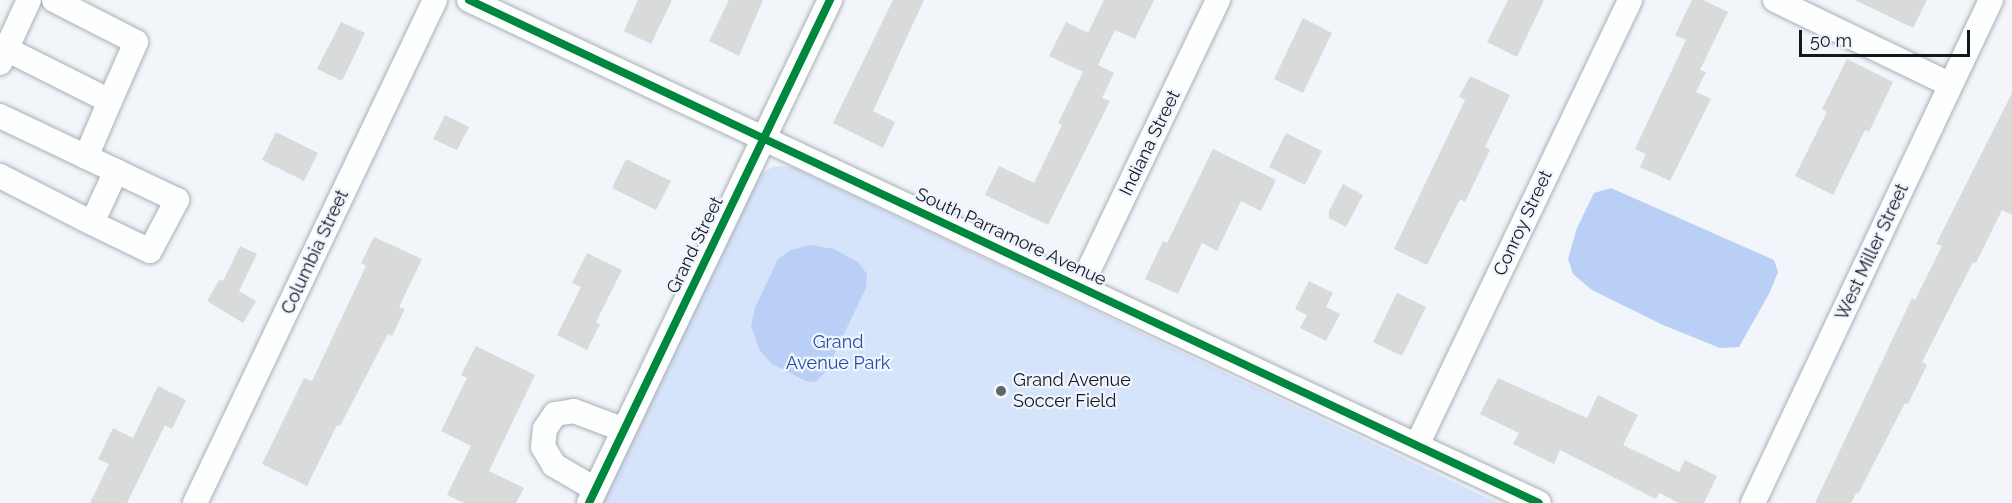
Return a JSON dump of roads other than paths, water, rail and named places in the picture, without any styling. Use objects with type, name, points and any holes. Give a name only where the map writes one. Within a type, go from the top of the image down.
[{"type":"street","points":[[29,0],[3,56],[110,101]]},
{"type":"street","points":[[54,0],[136,42],[86,156]]},
{"type":"street","name":"Columbia Street","points":[[195,503],[435,0]]},
{"type":"street","name":"South Parramore Avenue","points":[[469,0],[1082,286],[1539,503]]},
{"type":"street","name":"Grand Street","points":[[592,496],[830,0]]},
{"type":"street","name":"Indiana Street","points":[[1082,286],[1218,0]]},
{"type":"street","name":"Conroy Street","points":[[1417,445],[1630,0]]},
{"type":"street","points":[[1775,0],[1951,86]]},
{"type":"street","name":"West Miller Street","points":[[1753,503],[1991,0]]},
{"type":"street","points":[[0,116],[177,200],[150,251],[0,176]]},
{"type":"street","points":[[92,223],[116,171]]},
{"type":"street","points":[[592,496],[554,465],[543,447],[545,429],[555,414],[574,411],[624,430]]},
{"type":"place","name":"Grand Avenue Soccer Field","points":[[1001,391]]},
{"type":"park label","name":"Grand Avenue Park","points":[[838,353]]}]
